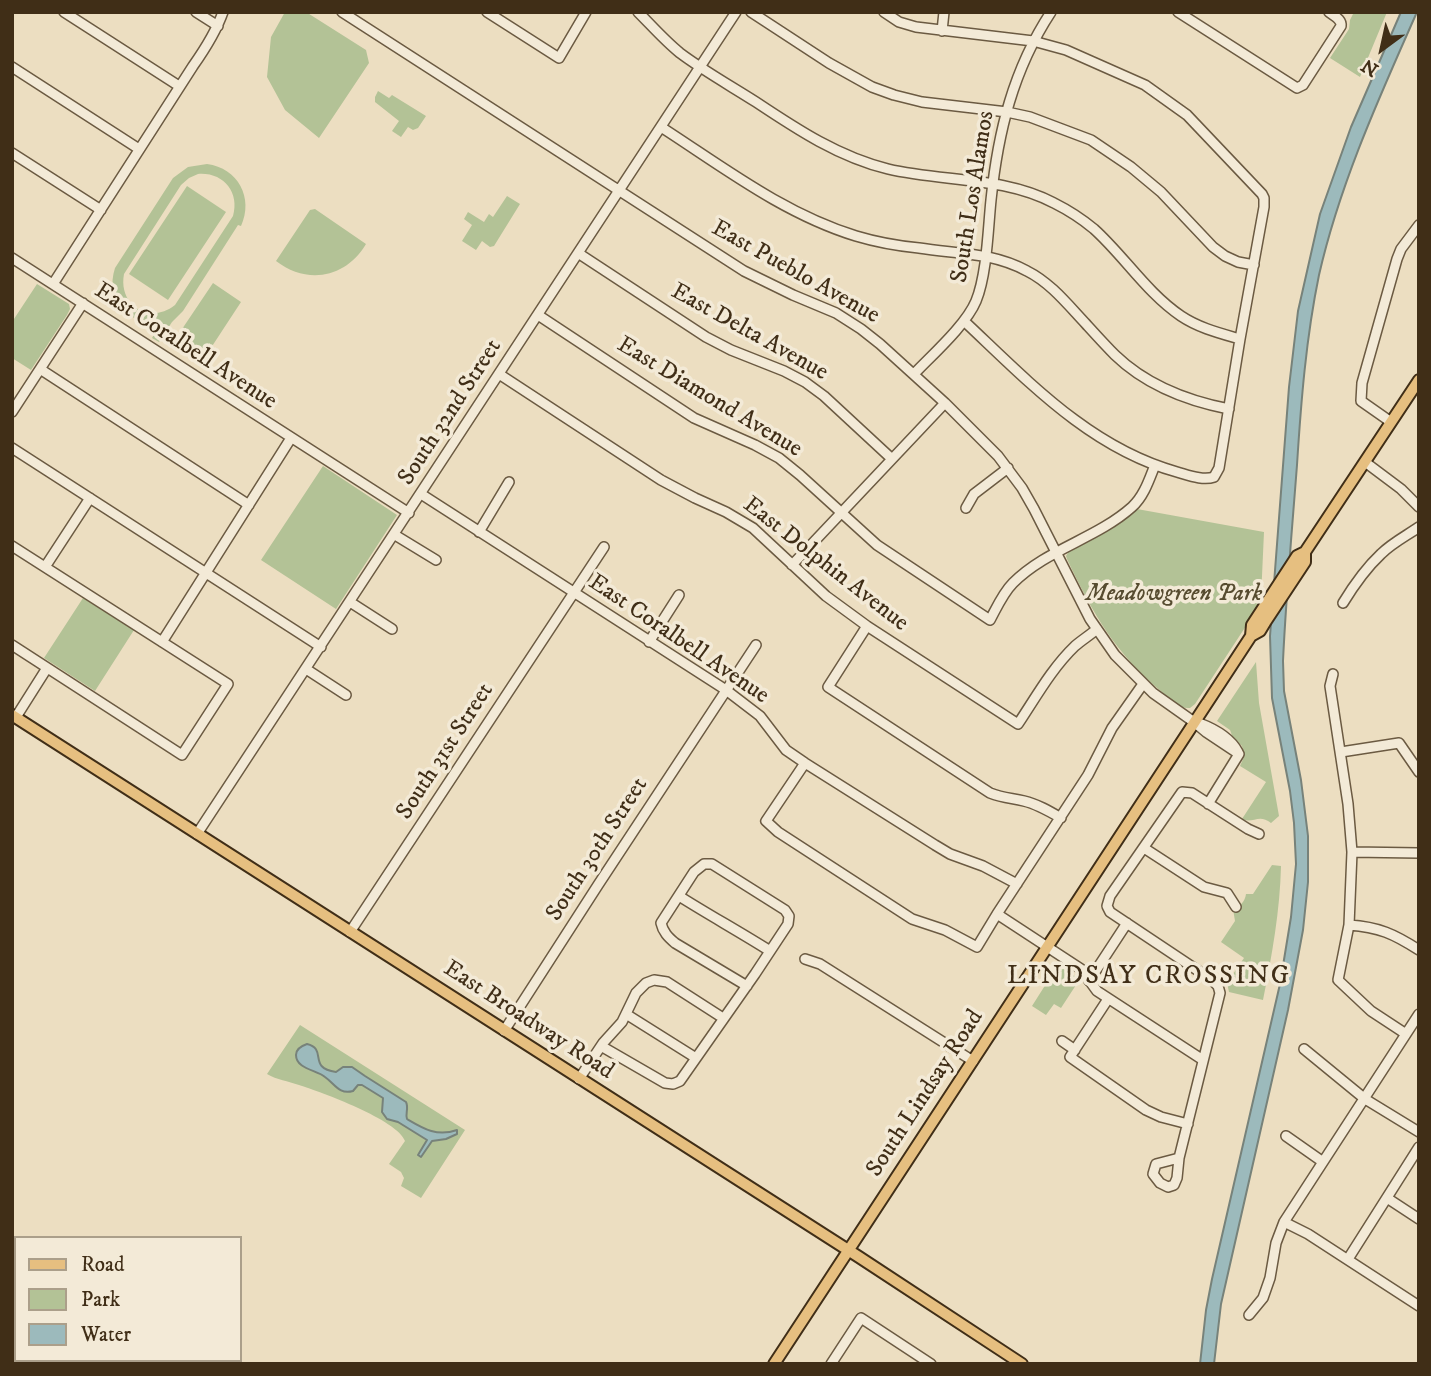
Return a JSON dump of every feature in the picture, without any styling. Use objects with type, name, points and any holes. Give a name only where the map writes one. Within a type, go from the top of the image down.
[{"type":"main road","name":"South Lindsay Road","points":[[774,1364],[1251,636],[1260,631],[1292,583],[1305,562],[1306,552],[1419,380]]},
{"type":"main road","name":"South Lindsay Road","points":[[1251,636],[1252,625],[1297,556],[1306,552]]},
{"type":"main road","name":"East Broadway Road","points":[[14,716],[848,1251],[1016,1362]]},
{"type":"street","points":[[64,12],[179,86]]},
{"type":"street","points":[[196,12],[218,26]]},
{"type":"street","points":[[53,284],[210,41],[223,12]]},
{"type":"street","name":"East Pueblo Avenue","points":[[342,12],[744,271],[840,315],[880,344],[914,374],[1008,468],[1028,499],[1097,629],[1115,655],[1143,684],[1170,706],[1231,741],[1239,754],[1208,804]]},
{"type":"street","points":[[487,12],[559,58],[586,12]]},
{"type":"street","points":[[638,12],[674,47],[701,66],[813,139],[856,159],[912,174],[993,183],[1051,201],[1094,230],[1159,299],[1173,310],[1205,329],[1240,339]]},
{"type":"street","name":"South 32nd Street","points":[[197,834],[736,12]]},
{"type":"street","points":[[751,12],[829,63],[872,87],[922,102],[1030,117],[1091,140],[1131,167],[1161,192],[1213,247],[1238,262],[1254,265]]},
{"type":"street","points":[[884,12],[899,22],[916,27],[1033,41],[1066,50],[1145,85],[1187,115],[1264,198],[1216,480],[1155,465],[1098,437],[1052,404],[964,321]]},
{"type":"street","points":[[942,31],[944,12]]},
{"type":"street","name":"South Los Alamos","points":[[914,374],[964,321],[976,300],[986,255],[998,147],[1007,112],[1016,80],[1033,41],[1051,12]]},
{"type":"street","points":[[1178,12],[1291,85],[1300,88],[1340,29],[1338,18],[1329,12]]},
{"type":"street","points":[[12,67],[139,149]]},
{"type":"street","points":[[661,127],[783,206],[824,225],[858,237],[918,248],[986,255],[1030,272],[1052,288],[1116,357],[1140,375],[1159,387],[1209,405],[1230,409]]},
{"type":"street","points":[[12,153],[101,210]]},
{"type":"street","points":[[1391,422],[1361,401],[1362,383],[1397,259],[1419,225]]},
{"type":"street","name":"East Delta Avenue","points":[[578,253],[706,337],[805,382],[834,404],[892,459]]},
{"type":"street","name":"East Coralbell Avenue","points":[[12,258],[409,513]]},
{"type":"street","points":[[12,411],[83,303]]},
{"type":"street","name":"East Diamond Avenue","points":[[538,315],[694,418],[779,458],[877,545],[990,620],[1011,584],[1036,563],[1056,552]]},
{"type":"street","points":[[40,369],[249,505]]},
{"type":"street","name":"East Dolphin Avenue","points":[[499,374],[661,480],[753,528],[826,596],[867,626],[1018,724],[1051,673],[1076,645],[1097,629]]},
{"type":"street","points":[[792,565],[945,403]]},
{"type":"street","points":[[162,642],[292,438]]},
{"type":"street","points":[[12,448],[321,647]]},
{"type":"street","points":[[1365,462],[1401,489],[1419,507]]},
{"type":"street","points":[[1056,552],[1099,531],[1133,506],[1145,490],[1155,465]]},
{"type":"street","points":[[966,508],[974,494],[1008,468]]},
{"type":"street","points":[[479,532],[509,482]]},
{"type":"street","name":"East Coralbell Avenue","points":[[421,494],[726,690],[761,716],[786,750],[805,763],[934,845],[1017,884]]},
{"type":"street","points":[[45,567],[90,498]]},
{"type":"street","points":[[1343,603],[1357,581],[1384,551],[1419,527]]},
{"type":"street","points":[[395,535],[436,560]]},
{"type":"street","points":[[12,546],[228,684],[182,755],[12,645]]},
{"type":"street","name":"South 31st Street","points":[[350,932],[604,547]]},
{"type":"street","points":[[649,642],[678,595]]},
{"type":"street","points":[[350,602],[392,629]]},
{"type":"street","points":[[867,626],[828,687],[990,793],[1006,799],[1026,801],[1061,818]]},
{"type":"street","name":"South 30th Street","points":[[504,1031],[757,645]]},
{"type":"street","points":[[14,716],[47,668]]},
{"type":"street","points":[[306,669],[346,695]]},
{"type":"street","points":[[1333,674],[1330,686],[1348,804],[1352,852],[1349,925],[1338,980],[1371,1011],[1406,1034]]},
{"type":"street","points":[[805,763],[766,821],[778,832],[912,919],[945,930],[977,947],[1088,775],[1112,728],[1143,684]]},
{"type":"street","points":[[1341,752],[1399,743],[1419,772]]},
{"type":"street","points":[[1179,1158],[1220,993],[1218,986],[1110,912],[1107,906],[1110,896],[1178,796],[1184,792],[1192,793],[1259,834]]},
{"type":"street","points":[[1144,848],[1204,887],[1227,893],[1236,907]]},
{"type":"street","points":[[1352,852],[1419,853]]},
{"type":"street","points":[[601,1046],[665,1083],[680,1081],[747,986],[788,925],[789,916],[785,910],[712,864],[704,864],[698,867],[662,923],[663,930],[668,938],[747,986]]},
{"type":"street","points":[[679,896],[770,951]]},
{"type":"street","points":[[997,914],[1081,969],[1097,991],[1108,999],[1203,1060]]},
{"type":"street","points":[[1089,981],[1127,923]]},
{"type":"street","points":[[1349,925],[1371,927],[1398,936],[1419,950]]},
{"type":"street","points":[[805,959],[820,964],[973,1060]]},
{"type":"street","points":[[579,1079],[601,1046],[622,1022],[636,993],[646,983],[654,980],[667,982],[723,1018]]},
{"type":"street","points":[[1072,1053],[1108,999]]},
{"type":"street","points":[[626,1014],[696,1058]]},
{"type":"street","points":[[1249,1315],[1263,1297],[1284,1222],[1419,1014]]},
{"type":"street","points":[[1062,1041],[1072,1053],[1146,1110],[1188,1124]]},
{"type":"street","points":[[1304,1049],[1365,1099],[1419,1132]]},
{"type":"street","points":[[1286,1136],[1323,1161]]},
{"type":"street","points":[[1348,1259],[1419,1147]]},
{"type":"street","points":[[1387,1198],[1419,1219]]},
{"type":"street","points":[[1284,1222],[1308,1234],[1419,1306]]},
{"type":"street","points":[[831,1364],[861,1318],[931,1364]]},
{"type":"green space","points":[[285,12],[306,12],[366,50],[369,63],[319,138],[285,110],[267,77],[271,37]]},
{"type":"green space","points":[[1354,12],[1387,12],[1360,77],[1330,58],[1349,29]]},
{"type":"green space","points":[[378,91],[389,98],[392,95],[426,116],[418,128],[413,130],[408,127],[401,137],[392,131],[399,121],[375,102]]},
{"type":"green space","points":[[207,164],[227,171],[241,186],[246,205],[245,215],[241,226],[238,225],[183,311],[159,342],[152,338],[156,331],[154,325],[134,318],[120,306],[115,299],[113,279],[115,268],[173,178],[188,167]],"holes":[[[198,174],[207,174],[228,185],[234,199],[233,216],[175,305],[156,313],[138,309],[126,295],[124,274],[181,185]]]},
{"type":"green space","points":[[187,186],[226,212],[168,300],[129,274]]},
{"type":"green space","points":[[507,196],[520,204],[494,246],[490,247],[482,241],[476,250],[462,241],[472,225],[464,219],[468,212],[484,222],[489,214],[493,217]]},
{"type":"green space","points":[[315,209],[366,244],[358,255],[337,271],[313,275],[288,269],[276,261],[310,210]]},
{"type":"green space","points":[[213,283],[241,302],[203,360],[174,341]]},
{"type":"green space","points":[[37,284],[69,304],[70,309],[31,370],[12,358],[12,322]]},
{"type":"green space","points":[[323,466],[397,515],[336,609],[261,560]]},
{"type":"green space","name":"Meadowgreen Park","points":[[1137,509],[1264,532],[1263,600],[1190,708],[1179,706],[1169,698],[1118,648],[1096,615],[1066,556],[1069,551],[1113,527]]},
{"type":"green space","points":[[83,598],[134,630],[95,691],[44,658]]},
{"type":"green space","points":[[1256,662],[1259,703],[1279,816],[1271,823],[1263,819],[1242,819],[1266,782],[1240,766],[1244,757],[1242,746],[1233,738],[1230,730],[1217,721]]},
{"type":"green space","points":[[1272,865],[1281,866],[1280,883],[1275,933],[1263,1000],[1229,992],[1227,983],[1244,958],[1221,942],[1235,921],[1233,909],[1242,903],[1246,894],[1253,894]]},
{"type":"green space","points":[[1058,965],[1076,977],[1076,985],[1061,1008],[1054,1004],[1046,1015],[1032,1006]]},
{"type":"green space","points":[[300,1025],[465,1130],[421,1198],[401,1186],[404,1178],[401,1172],[389,1164],[405,1141],[389,1124],[324,1094],[267,1074]]},
{"type":"water","points":[[1401,12],[1417,12],[1349,174],[1319,275],[1311,322],[1300,418],[1283,661],[1284,691],[1301,780],[1308,836],[1308,882],[1303,930],[1288,1010],[1221,1304],[1214,1364],[1200,1364],[1212,1279],[1280,984],[1296,864],[1290,791],[1272,698],[1270,636],[1289,387],[1298,311],[1320,214],[1351,127]]},
{"type":"water","points":[[307,1044],[313,1046],[322,1067],[327,1070],[336,1072],[343,1067],[352,1067],[406,1102],[407,1119],[431,1131],[443,1133],[457,1130],[457,1134],[432,1141],[421,1157],[418,1155],[427,1140],[398,1122],[387,1119],[382,1112],[383,1098],[362,1085],[358,1085],[353,1091],[341,1090],[299,1063],[297,1051]]},
{"type":"district","name":"LINDSAY CROSSING","points":[[1149,978]]}]
